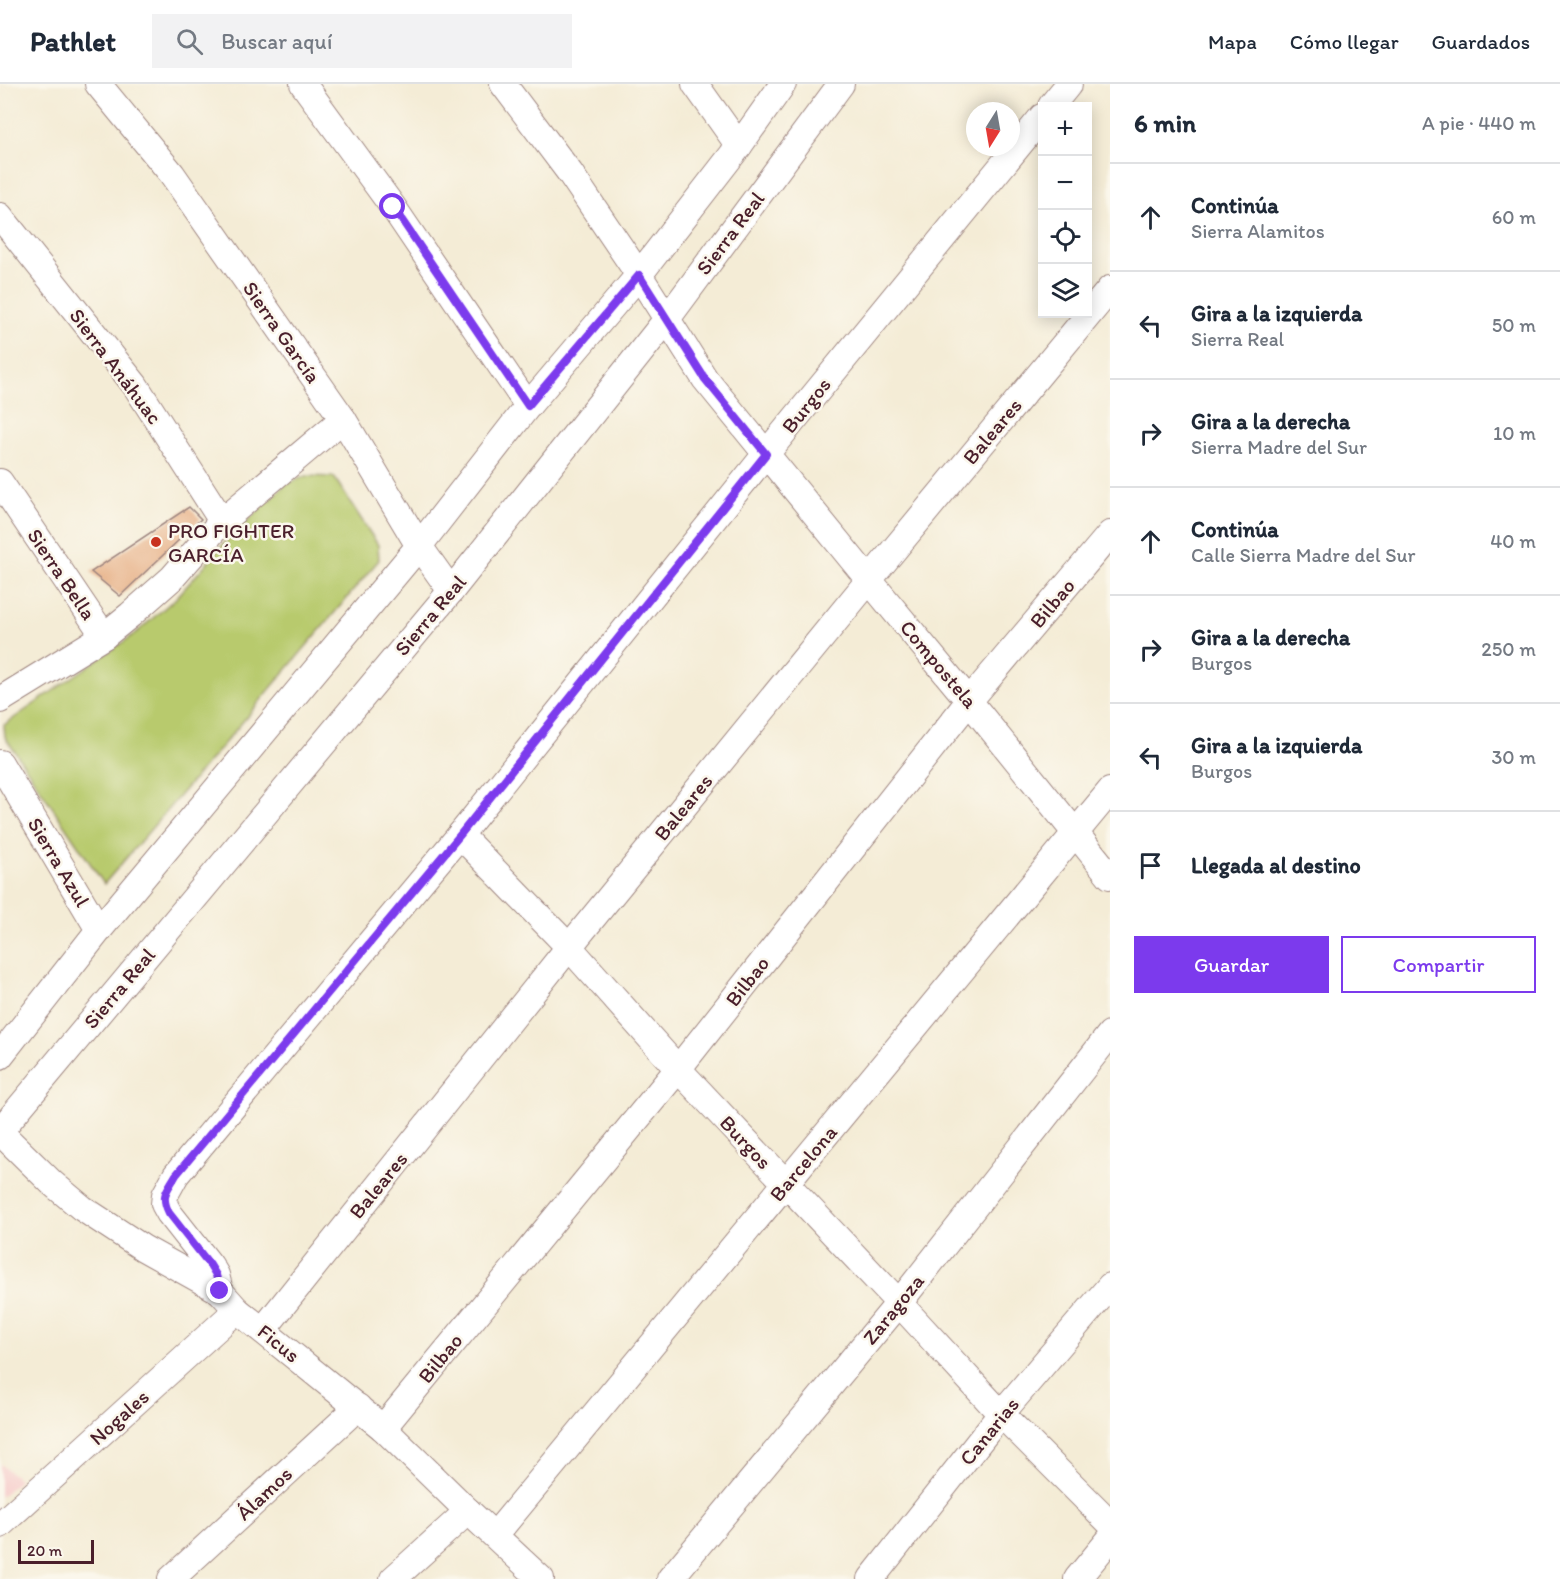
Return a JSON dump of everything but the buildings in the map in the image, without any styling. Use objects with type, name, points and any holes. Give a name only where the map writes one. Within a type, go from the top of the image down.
[{"type":"street","name":"Sierra García","points":[[98,84],[172,174],[343,419],[418,546],[451,591]]},
{"type":"street","points":[[303,84],[393,207],[528,406]]},
{"type":"street","name":"Compostela","points":[[503,84],[570,173],[639,275],[705,379],[1110,876]]},
{"type":"street","points":[[695,84],[739,146]]},
{"type":"street","points":[[0,1056],[99,930],[418,546],[528,406],[639,275],[739,146],[783,84]]},
{"type":"street","name":"Sierra Real","points":[[0,1132],[451,591],[667,319],[841,84]]},
{"type":"street","points":[[1054,102],[1069,84]]},
{"type":"street","name":"Burgos","points":[[220,1291],[216,1275],[210,1265],[164,1204],[165,1195],[176,1175],[460,835],[766,454],[1038,122]]},
{"type":"street","name":"Sierra Anáhuac","points":[[0,216],[135,385],[222,521]]},
{"type":"street","name":"Baleares","points":[[263,1330],[569,947],[868,580],[1110,289]]},
{"type":"street","points":[[0,700],[104,636],[130,615],[172,578],[222,521],[343,419]]},
{"type":"street","name":"Sierra Bella","points":[[0,482],[104,636]]},
{"type":"street","name":"Bilbao","points":[[383,1428],[678,1069],[969,701],[1110,534]]},
{"type":"street","name":"Sierra Azul","points":[[0,763],[99,930]]},
{"type":"street","name":"Barcelona","points":[[495,1535],[1110,791]]},
{"type":"street","name":"Burgos","points":[[460,835],[569,947],[678,1069],[1001,1414],[1110,1523]]},
{"type":"street","name":"Zaragoza","points":[[670,1579],[899,1303],[1110,1034]]},
{"type":"street","name":"Ficus","points":[[0,1132],[52,1183],[82,1208],[143,1248],[220,1291],[237,1310],[383,1428],[541,1579]]},
{"type":"street","name":"Canarias","points":[[871,1579],[1001,1414],[1110,1286]]},
{"type":"street","name":"Nogales","points":[[0,1525],[237,1310]]},
{"type":"street","name":"Álamos","points":[[171,1579],[358,1407]]},
{"type":"street","points":[[393,1579],[468,1511]]},
{"type":"street","points":[[1077,1579],[1110,1539]]},
{"type":"shaded area","points":[[0,1464],[20,1480],[0,1497]]},
{"type":"green space","points":[[306,476],[334,477],[378,545],[379,560],[104,884],[5,737],[4,725],[136,633],[177,597],[227,540],[286,484]]},
{"type":"place","name":"PRO FIGHTER GARCÍA","points":[[156,542]]},
{"type":"route","points":[[220,1291],[216,1275],[210,1265],[164,1204],[165,1195],[176,1175],[460,835],[766,454],[705,379],[639,275],[528,406],[393,207]]}]
